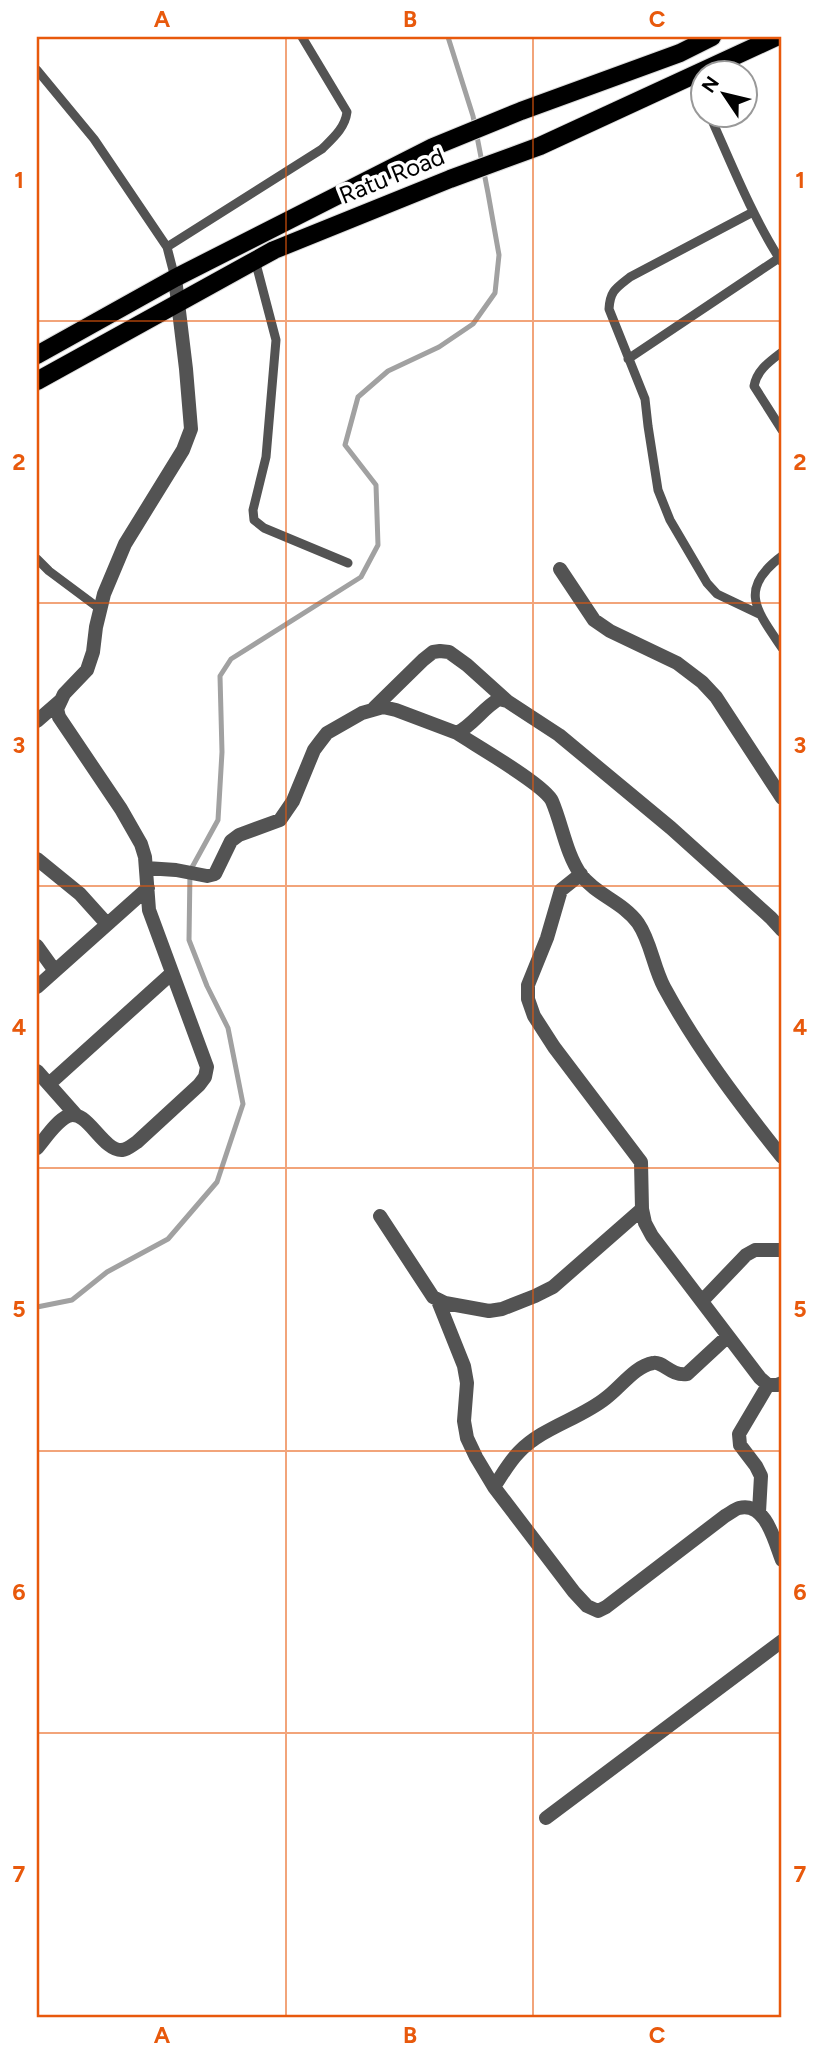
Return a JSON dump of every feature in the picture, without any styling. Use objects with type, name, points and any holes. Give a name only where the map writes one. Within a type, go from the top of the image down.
[{"type":"main road","name":"Ratu Road","points":[[37,355],[175,278],[433,147],[521,111],[680,53],[712,37]]},
{"type":"main road","name":"Ratu Road","points":[[726,60],[776,37]]},
{"type":"main road","name":"Ratu Road","points":[[37,381],[274,250],[540,146],[690,77]]},
{"type":"street","points":[[37,720],[60,701],[87,670],[104,594],[125,544],[183,450],[191,429],[175,278]]},
{"type":"street","points":[[560,569],[594,620],[628,641],[677,663],[702,682],[716,697],[782,798]]},
{"type":"street","points":[[374,708],[433,652],[449,652],[507,701],[559,735],[671,828],[782,930]]},
{"type":"street","points":[[457,733],[464,730],[490,704],[499,699],[507,701]]},
{"type":"street","points":[[37,1071],[76,1115],[111,1147],[119,1150],[126,1149],[155,1126],[199,1086],[207,1067],[149,910],[141,844],[121,809],[59,718],[57,709],[60,701]]},
{"type":"street","points":[[146,868],[207,876],[215,873],[231,841],[239,835],[280,820],[293,800],[320,741],[327,733],[362,712],[383,707],[457,733],[526,778],[551,798],[581,874],[638,922],[647,938],[657,972],[683,1018],[715,1070],[782,1157]]},
{"type":"street","points":[[37,859],[80,894],[107,924]]},
{"type":"street","points":[[581,874],[561,890],[547,938],[528,985],[528,999],[534,1016],[554,1047],[641,1162],[642,1209],[652,1236],[760,1378],[775,1384],[739,1434],[740,1445],[761,1476],[759,1512]]},
{"type":"street","points":[[37,988],[148,888]]},
{"type":"street","points":[[37,947],[55,971]]},
{"type":"street","points":[[49,1084],[172,973]]},
{"type":"street","points":[[37,1148],[63,1119],[76,1115]]},
{"type":"street","points":[[380,1216],[428,1293],[438,1301],[489,1311],[502,1309],[553,1287],[642,1209]]},
{"type":"street","points":[[702,1301],[746,1255],[755,1251],[782,1250]]},
{"type":"street","points":[[438,1301],[464,1366],[467,1383],[464,1421],[475,1457],[494,1487],[587,1606],[598,1611],[606,1607],[739,1508],[751,1508],[759,1512],[777,1533],[782,1560]]},
{"type":"street","points":[[494,1487],[520,1451],[544,1434],[594,1407],[640,1369],[650,1363],[658,1363],[678,1375],[687,1374],[728,1336]]},
{"type":"street","points":[[546,1818],[782,1641]]},
{"type":"lane","points":[[167,247],[322,149],[338,134],[346,121],[347,112],[302,37]]},
{"type":"lane","points":[[37,70],[94,139],[167,247],[175,278]]},
{"type":"lane","points":[[628,359],[781,261],[753,212],[716,130]]},
{"type":"lane","points":[[753,212],[630,277],[617,287],[610,297],[609,310],[646,399],[658,490],[670,520],[712,589],[759,614]]},
{"type":"lane","points":[[255,260],[276,340],[266,457],[253,510],[254,520],[264,528],[348,563]]},
{"type":"lane","points":[[782,352],[762,368],[754,386],[782,430]]},
{"type":"lane","points":[[782,556],[757,580],[754,598],[759,614],[782,648]]},
{"type":"lane","points":[[37,559],[100,609]]},
{"type":"waterway","points":[[37,1307],[72,1300],[107,1272],[168,1239],[217,1182],[243,1104],[228,1028],[207,986],[189,940],[190,871],[218,820],[222,752],[220,676],[231,659],[361,577],[378,545],[376,485],[345,445],[358,397],[388,371],[439,347],[473,324],[495,293],[499,255],[488,193],[473,116],[448,37]]}]
